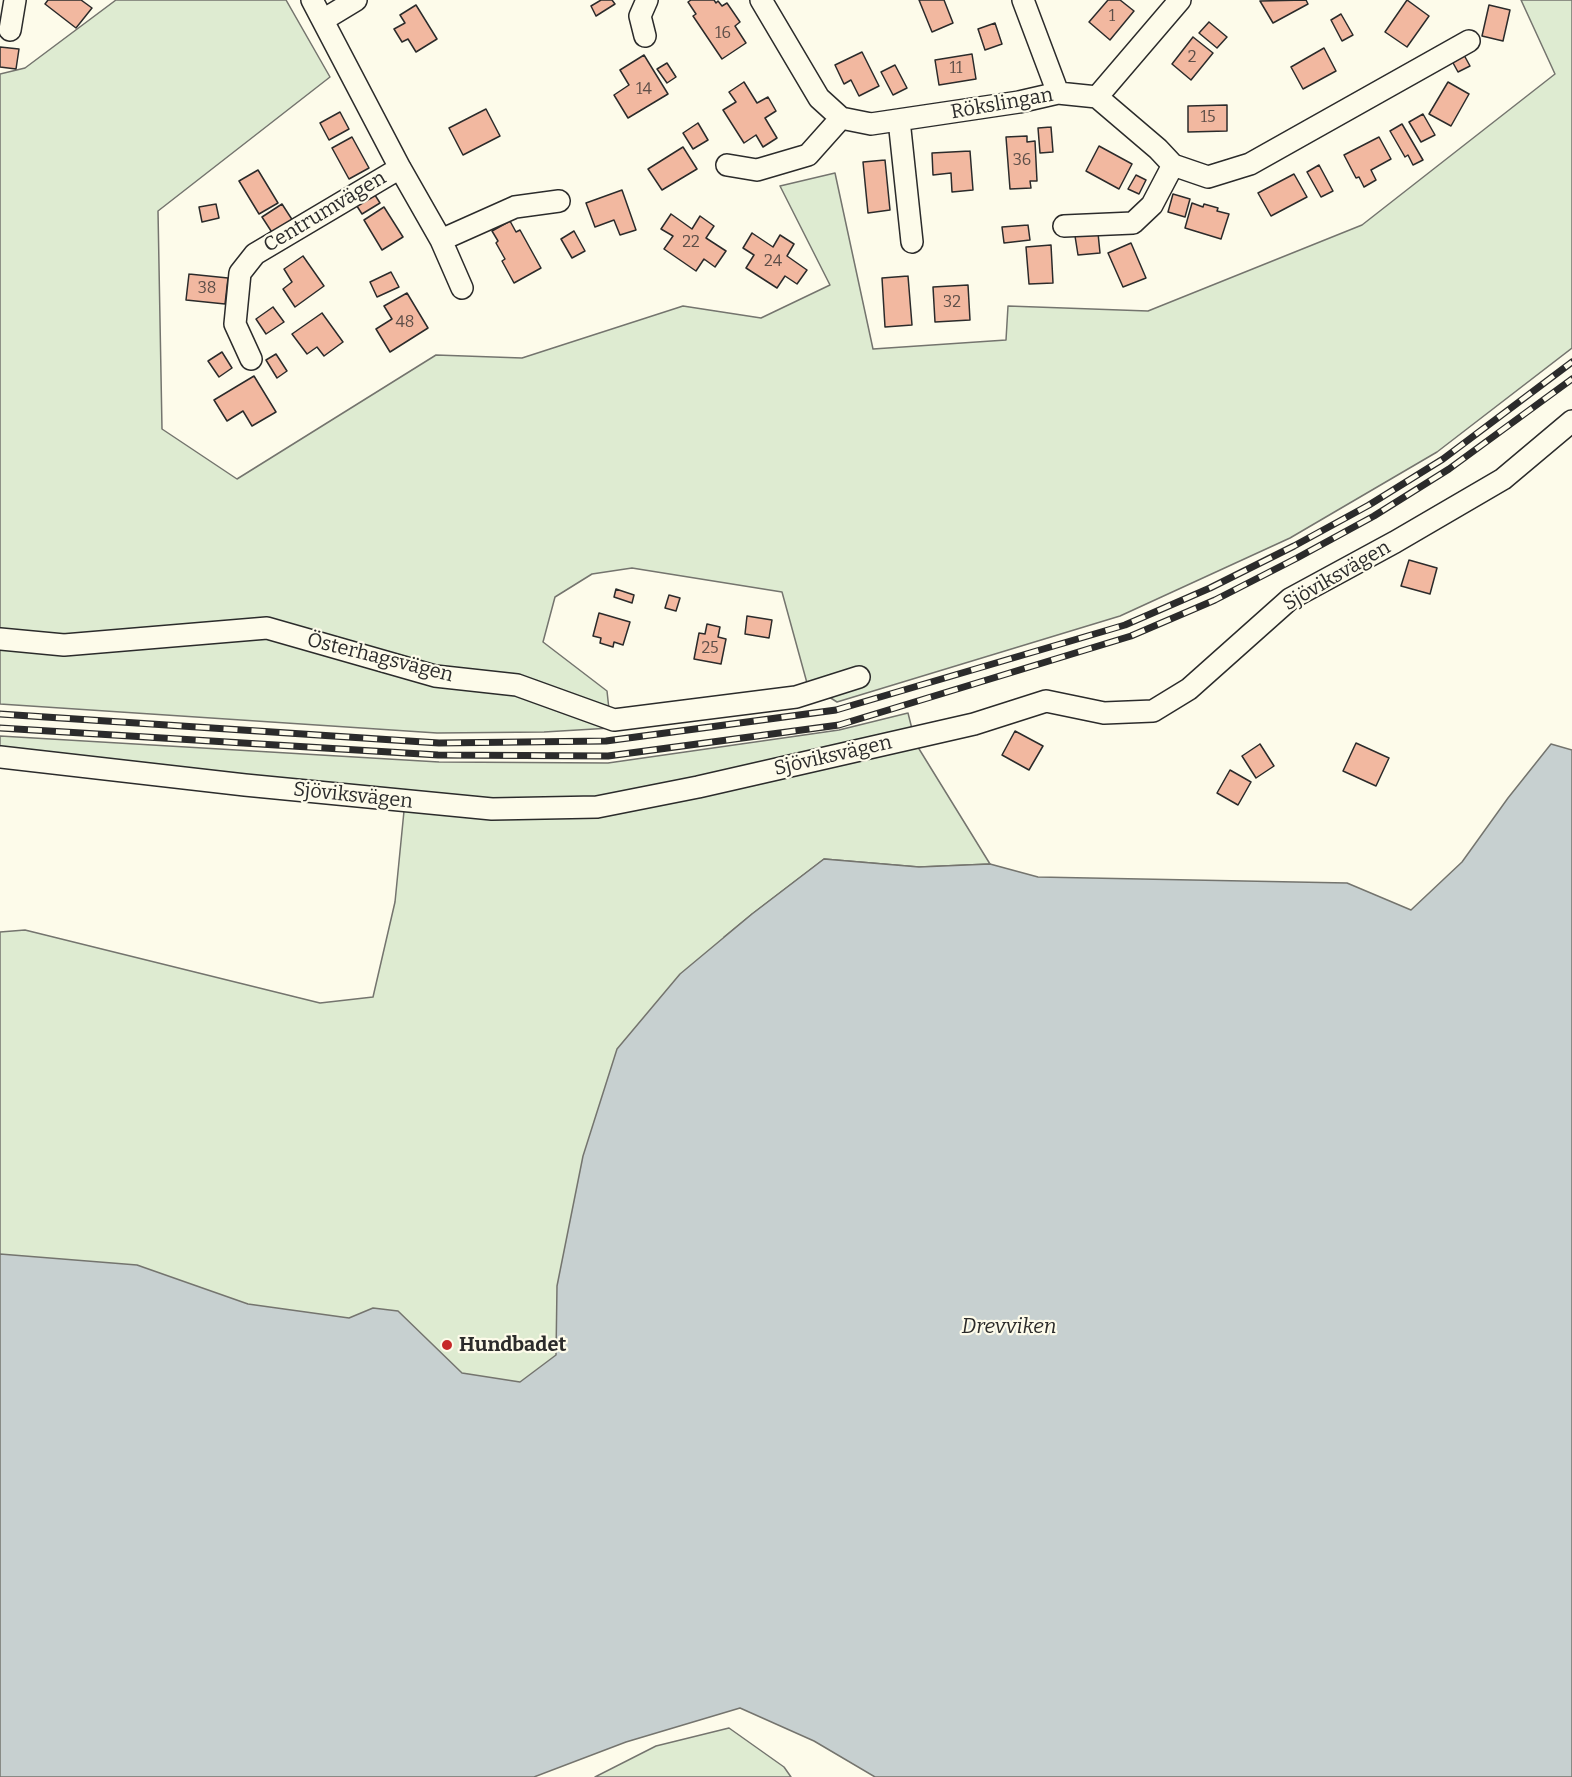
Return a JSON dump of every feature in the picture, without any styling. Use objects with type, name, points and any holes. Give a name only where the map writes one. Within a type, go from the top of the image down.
[{"type":"street","points":[[10,30],[15,0]]},
{"type":"street","name":"Centrumvägen","points":[[312,0],[400,168],[441,240],[462,288]]},
{"type":"street","points":[[323,20],[356,0]]},
{"type":"street","points":[[645,36],[640,16],[647,0]]},
{"type":"street","points":[[727,165],[757,170],[808,155],[841,118],[819,98],[761,0]]},
{"type":"street","points":[[1023,0],[1058,93]]},
{"type":"street","points":[[1180,0],[1097,97],[1158,148],[1173,165],[1208,177],[1250,164],[1469,41]]},
{"type":"street","name":"Rökslingan","points":[[841,118],[871,124],[1019,102],[1058,93],[1097,97]]},
{"type":"street","points":[[899,120],[912,242]]},
{"type":"street","points":[[1065,226],[1133,223],[1152,205],[1173,165]]},
{"type":"street","name":"Centrumvägen","points":[[251,359],[235,324],[240,273],[255,254],[400,168]]},
{"type":"street","points":[[441,240],[515,207],[559,201]]},
{"type":"street","name":"Sjöviksvägen","points":[[0,757],[245,785],[492,809],[597,807],[698,787],[962,726],[1046,701],[1104,713],[1153,711],[1189,688],[1290,599],[1395,542],[1503,479],[1572,421]]},
{"type":"street","name":"Österhagsvägen","points":[[0,639],[64,645],[267,628],[435,676],[517,685],[614,720],[796,697],[859,677]]},
{"type":"green space","points":[[116,0],[286,0],[330,77],[158,211],[162,429],[237,479],[436,355],[522,358],[683,306],[761,318],[830,285],[780,186],[835,173],[873,349],[1006,340],[1008,306],[1148,311],[1362,225],[1555,74],[1521,0],[1572,0],[1572,348],[1437,452],[1290,538],[1120,616],[837,702],[807,683],[782,592],[632,568],[592,574],[555,597],[543,642],[607,691],[611,728],[544,732],[437,733],[0,704],[0,74],[25,68]]},
{"type":"green space","points":[[908,713],[913,733],[598,801],[492,804],[0,752],[0,736],[439,762],[608,763],[839,730]]},
{"type":"green space","name":"Drevviken","points":[[916,744],[990,864],[919,867],[824,859],[724,937],[1146,1479],[0,1777],[0,932],[25,930],[320,1003],[373,997],[395,902],[404,811],[493,818]]},
{"type":"green space","points":[[729,1728],[784,1767],[791,1777],[595,1777],[656,1746]]},
{"type":"water","name":"Drevviken","points":[[1551,744],[1572,750],[1572,1777],[875,1777],[814,1741],[740,1708],[626,1742],[534,1777],[0,1777],[0,1254],[137,1265],[248,1304],[349,1318],[373,1308],[398,1311],[462,1373],[520,1382],[556,1355],[557,1286],[583,1156],[617,1049],[680,974],[752,914],[824,859],[919,867],[990,864],[1038,877],[1347,883],[1411,910],[1462,862],[1508,798]]},
{"type":"building","points":[[48,0],[81,0],[92,8],[76,28],[45,4]]},
{"type":"building","points":[[601,0],[612,0],[615,4],[596,16],[591,6]]},
{"type":"building","points":[[714,0],[722,6],[727,3],[740,22],[735,26],[746,43],[722,59],[693,16],[696,14],[688,2]]},
{"type":"building","points":[[919,0],[944,0],[953,23],[932,32]]},
{"type":"building","points":[[1108,0],[1120,0],[1134,11],[1110,40],[1089,22]]},
{"type":"building","points":[[1306,0],[1308,4],[1273,23],[1260,1]]},
{"type":"building","points":[[1407,0],[1429,16],[1407,47],[1385,32]]},
{"type":"building","points":[[416,5],[437,39],[416,52],[408,39],[402,42],[394,29],[405,23],[400,15]]},
{"type":"building","points":[[1489,5],[1510,10],[1503,41],[1482,36]]},
{"type":"building","points":[[1341,14],[1353,35],[1342,41],[1331,20]]},
{"type":"building","points":[[1209,22],[1227,37],[1217,48],[1199,33]]},
{"type":"building","points":[[995,23],[1002,44],[985,50],[978,29]]},
{"type":"building","points":[[1193,37],[1213,53],[1191,80],[1172,64]]},
{"type":"building","points":[[0,47],[19,49],[16,69],[0,67]]},
{"type":"building","points":[[1324,48],[1336,71],[1303,89],[1291,67]]},
{"type":"building","points":[[862,52],[879,86],[859,96],[851,80],[844,84],[835,65]]},
{"type":"building","points":[[972,54],[976,79],[939,85],[935,60]]},
{"type":"building","points":[[644,55],[668,94],[628,118],[614,95],[629,85],[620,70]]},
{"type":"building","points":[[1464,55],[1470,66],[1458,72],[1452,61]]},
{"type":"building","points":[[667,63],[676,77],[667,83],[657,69]]},
{"type":"building","points":[[895,65],[907,88],[893,95],[881,72]]},
{"type":"building","points":[[744,82],[757,103],[768,97],[776,111],[765,118],[777,138],[763,147],[756,135],[744,143],[723,110],[736,102],[729,92]]},
{"type":"building","points":[[1448,82],[1469,94],[1451,126],[1429,114]]},
{"type":"building","points":[[1227,105],[1227,131],[1188,132],[1188,106]]},
{"type":"building","points":[[486,109],[500,136],[463,155],[449,128]]},
{"type":"building","points":[[340,112],[349,129],[329,140],[320,123]]},
{"type":"building","points":[[1423,114],[1435,135],[1421,142],[1409,122]]},
{"type":"building","points":[[698,123],[708,140],[693,149],[683,133]]},
{"type":"building","points":[[1402,124],[1423,160],[1413,165],[1408,155],[1405,157],[1390,131]]},
{"type":"building","points":[[1051,127],[1053,152],[1040,153],[1038,128]]},
{"type":"building","points":[[1027,136],[1027,142],[1035,141],[1037,181],[1030,181],[1031,188],[1010,189],[1006,137]]},
{"type":"building","points":[[352,137],[369,168],[349,179],[332,148]]},
{"type":"building","points":[[1379,137],[1391,159],[1371,170],[1376,180],[1364,187],[1359,177],[1356,178],[1344,155]]},
{"type":"building","points":[[1099,146],[1132,164],[1119,189],[1086,171]]},
{"type":"building","points":[[683,147],[697,169],[662,190],[648,169]]},
{"type":"building","points":[[970,151],[973,190],[952,192],[951,173],[933,175],[932,153]]},
{"type":"building","points":[[885,160],[890,210],[868,213],[863,162]]},
{"type":"building","points":[[1319,165],[1333,191],[1321,197],[1307,172]]},
{"type":"building","points":[[258,170],[278,203],[259,214],[239,181]]},
{"type":"building","points":[[1294,174],[1307,197],[1271,216],[1258,193]]},
{"type":"building","points":[[1136,175],[1146,180],[1139,194],[1128,189]]},
{"type":"building","points":[[622,190],[636,230],[620,235],[614,220],[595,227],[586,203]]},
{"type":"building","points":[[373,192],[380,203],[362,214],[355,203]]},
{"type":"building","points":[[1173,194],[1190,199],[1185,217],[1168,212]]},
{"type":"building","points":[[1192,203],[1203,207],[1204,204],[1218,208],[1217,211],[1229,214],[1221,239],[1185,228]]},
{"type":"building","points":[[216,204],[219,218],[202,222],[199,207]]},
{"type":"building","points":[[282,204],[293,221],[273,234],[262,217]]},
{"type":"building","points":[[384,207],[403,237],[382,250],[364,220]]},
{"type":"building","points":[[671,214],[692,229],[700,216],[714,226],[706,238],[726,251],[715,267],[704,259],[696,271],[664,249],[673,236],[661,229]]},
{"type":"building","points":[[510,221],[516,232],[520,230],[541,268],[514,283],[502,261],[505,259],[492,231]]},
{"type":"building","points":[[1028,225],[1030,240],[1004,243],[1002,227]]},
{"type":"building","points":[[574,231],[585,251],[572,258],[561,239]]},
{"type":"building","points":[[752,233],[773,247],[780,235],[794,244],[787,256],[807,270],[797,284],[785,276],[777,288],[746,268],[754,255],[743,248]]},
{"type":"building","points":[[1098,233],[1100,253],[1078,255],[1075,236]]},
{"type":"building","points":[[1131,243],[1146,278],[1123,287],[1108,253]]},
{"type":"building","points":[[1051,245],[1053,283],[1029,284],[1026,247]]},
{"type":"building","points":[[303,256],[324,286],[295,307],[283,289],[292,282],[284,269]]},
{"type":"building","points":[[391,272],[399,287],[377,297],[370,282]]},
{"type":"building","points":[[189,274],[228,278],[225,304],[186,300]]},
{"type":"building","points":[[908,276],[912,325],[885,327],[882,278]]},
{"type":"building","points":[[968,285],[970,320],[935,322],[933,287]]},
{"type":"building","points":[[407,293],[428,328],[390,352],[376,329],[392,319],[384,306]]},
{"type":"building","points":[[273,307],[284,322],[266,334],[256,319]]},
{"type":"building","points":[[322,313],[343,342],[324,356],[317,347],[307,354],[292,334]]},
{"type":"building","points":[[222,352],[232,368],[219,377],[208,361]]},
{"type":"building","points":[[276,354],[287,371],[277,378],[266,360]]},
{"type":"building","points":[[254,376],[276,412],[252,426],[243,411],[227,421],[214,400]]},
{"type":"building","points":[[1409,560],[1437,568],[1430,594],[1401,586]]},
{"type":"building","points":[[616,589],[634,595],[632,603],[614,597]]},
{"type":"building","points":[[669,595],[680,598],[676,611],[665,608]]},
{"type":"building","points":[[599,613],[630,622],[623,645],[614,642],[613,647],[600,643],[601,638],[593,636]]},
{"type":"building","points":[[747,616],[772,620],[769,638],[745,634]]},
{"type":"building","points":[[707,624],[720,627],[718,637],[726,639],[721,664],[694,659],[699,633],[705,634]]},
{"type":"building","points":[[1015,731],[1043,746],[1029,770],[1002,755]]},
{"type":"building","points":[[1356,743],[1389,758],[1376,786],[1343,771]]},
{"type":"building","points":[[1260,744],[1274,766],[1256,778],[1242,756]]},
{"type":"building","points":[[1230,770],[1251,782],[1238,805],[1217,793]]},
{"type":"railway","points":[[0,714],[439,743],[606,741],[836,710],[1125,625],[1210,588],[1369,505],[1443,459],[1572,362]]},
{"type":"railway","points":[[0,728],[438,755],[608,756],[839,725],[1131,636],[1215,600],[1374,516],[1449,469],[1572,379]]},
{"type":"place","name":"Hundbadet","points":[[447,1345]]}]
